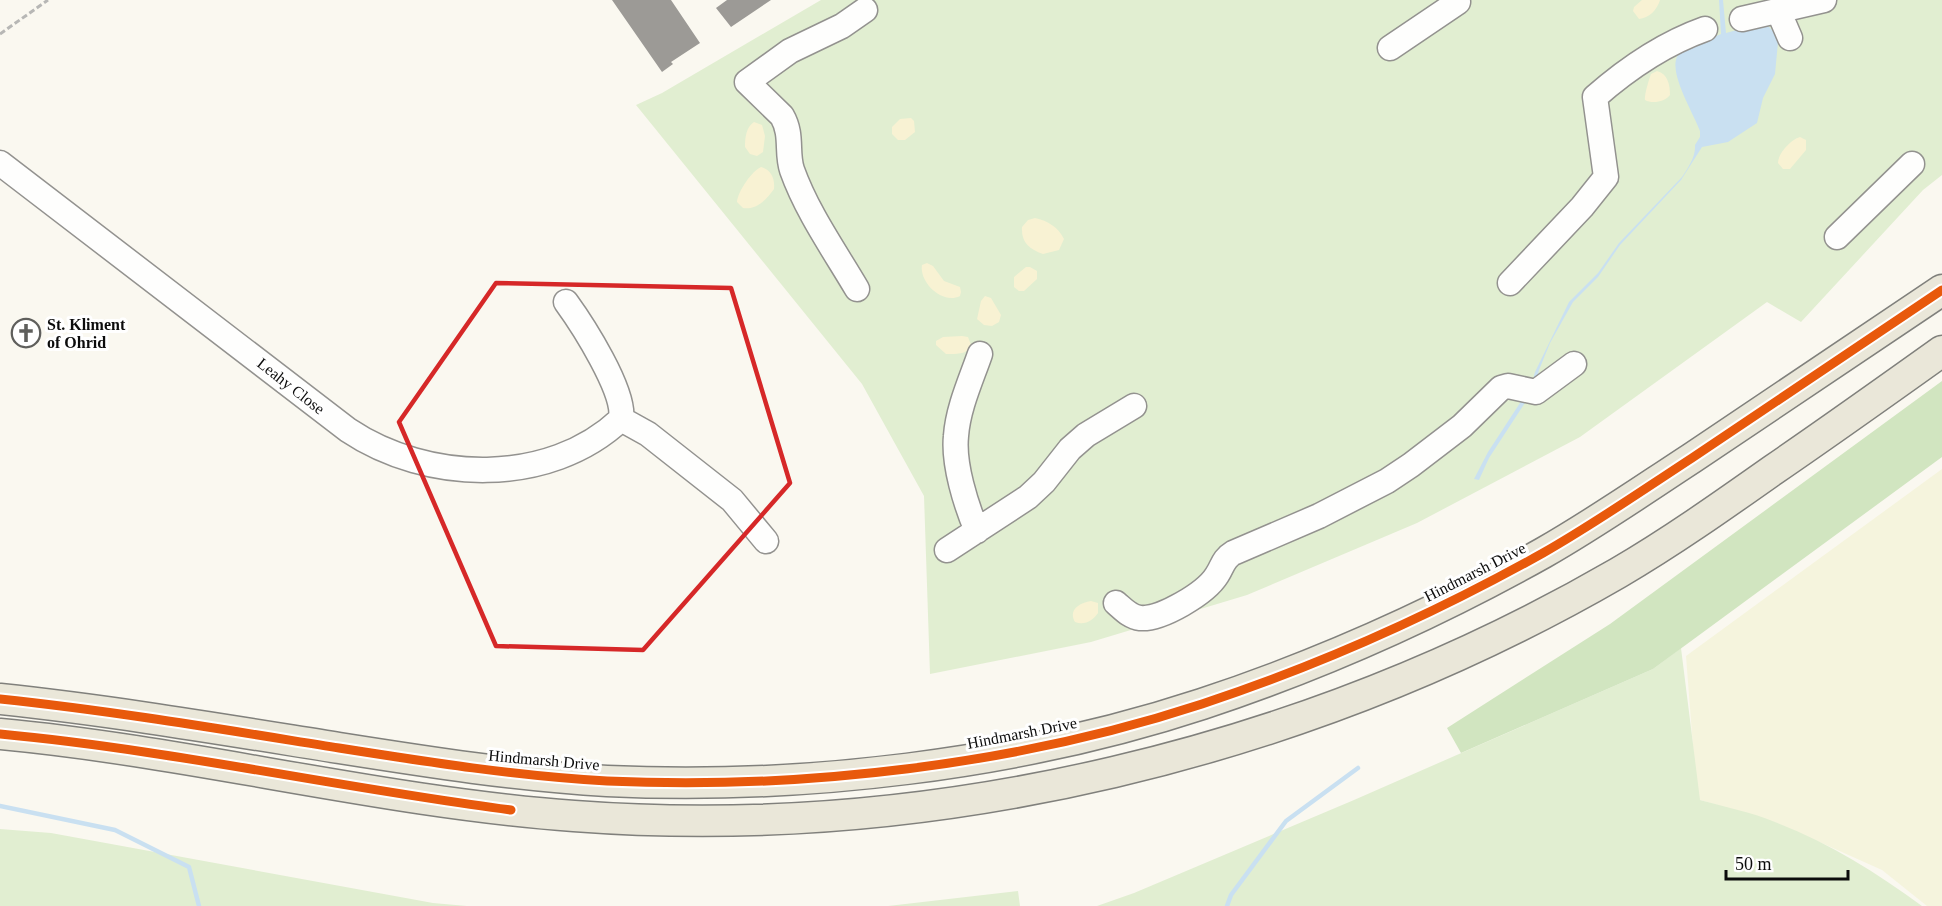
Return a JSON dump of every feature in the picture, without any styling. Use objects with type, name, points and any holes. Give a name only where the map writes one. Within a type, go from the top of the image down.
[{"type":"main road","name":"Hindmarsh Drive","points":[[0,699],[91,708],[515,774],[609,781],[738,781],[847,775],[940,763],[1064,741],[1198,705],[1275,678],[1339,654],[1476,590],[1549,550],[1624,503],[1942,290]]},
{"type":"main road","points":[[0,734],[98,745],[422,799],[511,810],[637,820],[738,821],[848,815],[959,802],[1058,785],[1160,760],[1305,716],[1440,662],[1535,617],[1618,573],[1718,510],[1942,351]]},
{"type":"street","points":[[1742,19],[1824,0]]},
{"type":"street","points":[[1390,48],[1458,2]]},
{"type":"street","points":[[857,289],[810,212],[791,167],[789,136],[785,121],[747,82],[790,51],[842,26],[865,10]]},
{"type":"street","points":[[1778,10],[1790,38]]},
{"type":"street","points":[[1510,283],[1582,207],[1606,177],[1595,97],[1620,75],[1655,52],[1680,38],[1706,29]]},
{"type":"street","name":"Leahy Close","points":[[0,163],[348,430],[384,451],[448,469],[472,471],[516,468],[570,451],[603,434],[621,419]]},
{"type":"street","points":[[1837,237],[1912,164]]},
{"type":"street","points":[[566,302],[594,344],[620,402],[621,419],[648,434],[724,493],[766,541]]},
{"type":"street","points":[[977,531],[967,506],[959,474],[956,436],[963,403],[980,354]]},
{"type":"street","points":[[1116,603],[1131,616],[1140,618],[1165,612],[1186,602],[1201,593],[1217,575],[1223,560],[1233,553],[1319,516],[1387,481],[1455,432],[1501,388],[1508,386],[1536,392],[1574,364]]},
{"type":"street","points":[[946,550],[1028,497],[1044,482],[1070,449],[1086,435],[1134,406]]},
{"type":"path","points":[[0,34],[48,0]]},
{"type":"highlighted area","points":[[496,283],[731,288],[790,483],[643,650],[496,646],[399,422]]},
{"type":"green space","points":[[821,0],[1942,0],[1942,175],[1923,190],[1801,322],[1767,302],[1580,437],[1417,523],[1247,595],[1091,642],[930,674],[924,496],[862,384],[636,105],[662,93]]},
{"type":"green space","points":[[1942,381],[1942,457],[1653,669],[1461,753],[1447,728],[1610,624]]},
{"type":"green space","points":[[1942,469],[1942,906],[1927,906],[1882,870],[1777,823],[1697,799],[1686,656]]},
{"type":"green space","points":[[1681,648],[1700,800],[1766,818],[1833,848],[1887,881],[1922,906],[1097,906],[1134,893],[1354,800],[1653,669]]},
{"type":"green space","points":[[0,829],[51,833],[433,903],[467,906],[0,906]]},
{"type":"green space","points":[[1018,891],[1020,906],[888,906]]},
{"type":"sand","points":[[1642,0],[1660,0],[1652,13],[1639,19],[1633,11]]},
{"type":"sand","points":[[1657,71],[1666,77],[1670,95],[1662,101],[1645,100],[1651,74]]},
{"type":"sand","points":[[911,118],[914,121],[915,132],[905,140],[898,140],[892,134],[892,127],[900,119]]},
{"type":"sand","points":[[754,122],[762,125],[765,136],[763,152],[757,156],[750,154],[745,147],[748,130]]},
{"type":"sand","points":[[1800,137],[1806,140],[1806,150],[1790,169],[1783,169],[1778,163],[1782,152]]},
{"type":"sand","points":[[761,167],[772,175],[774,189],[757,206],[743,208],[737,202],[740,192],[750,177]]},
{"type":"sand","points":[[1035,218],[1052,225],[1062,235],[1064,239],[1059,250],[1043,254],[1027,244],[1023,237],[1022,227],[1028,220]]},
{"type":"sand","points":[[927,263],[933,266],[944,281],[960,287],[960,296],[953,298],[939,295],[928,285],[922,272],[922,265]]},
{"type":"sand","points":[[1026,267],[1037,271],[1037,279],[1024,291],[1019,291],[1014,287],[1014,277]]},
{"type":"sand","points":[[985,296],[991,298],[1001,315],[999,322],[992,326],[984,325],[977,319],[981,301]]},
{"type":"sand","points":[[943,337],[968,337],[971,345],[967,351],[946,354],[936,345],[936,341]]},
{"type":"sand","points":[[1091,601],[1098,603],[1098,613],[1088,622],[1075,622],[1073,614],[1076,608],[1082,603]]},
{"type":"water","points":[[1719,0],[1723,0],[1726,33],[1762,23],[1773,31],[1778,42],[1775,74],[1763,98],[1757,123],[1728,142],[1702,147],[1681,180],[1620,245],[1598,277],[1573,302],[1550,343],[1534,389],[1489,458],[1479,480],[1474,479],[1488,452],[1531,386],[1535,372],[1569,302],[1598,273],[1619,243],[1682,177],[1691,162],[1700,131],[1679,82],[1676,62],[1678,55],[1686,48],[1721,34]]},
{"type":"building","points":[[612,0],[671,0],[700,43],[671,62],[673,64],[662,72]]},
{"type":"building","points":[[727,0],[771,0],[731,27],[716,8]]},
{"type":"waterway","points":[[1227,906],[1231,895],[1286,821],[1358,768]]},
{"type":"waterway","points":[[0,806],[115,830],[189,867],[199,906]]},
{"type":"cycle path","points":[[0,699],[128,715],[473,768],[607,781],[681,783],[832,777],[984,758],[1058,743],[1131,725],[1246,689],[1376,637],[1460,597],[1543,553],[1600,519],[1942,290]]},
{"type":"cycle path","points":[[0,734],[192,759],[511,810]]},
{"type":"place","name":"St. Kliment of Ohrid","points":[[26,333]]}]
